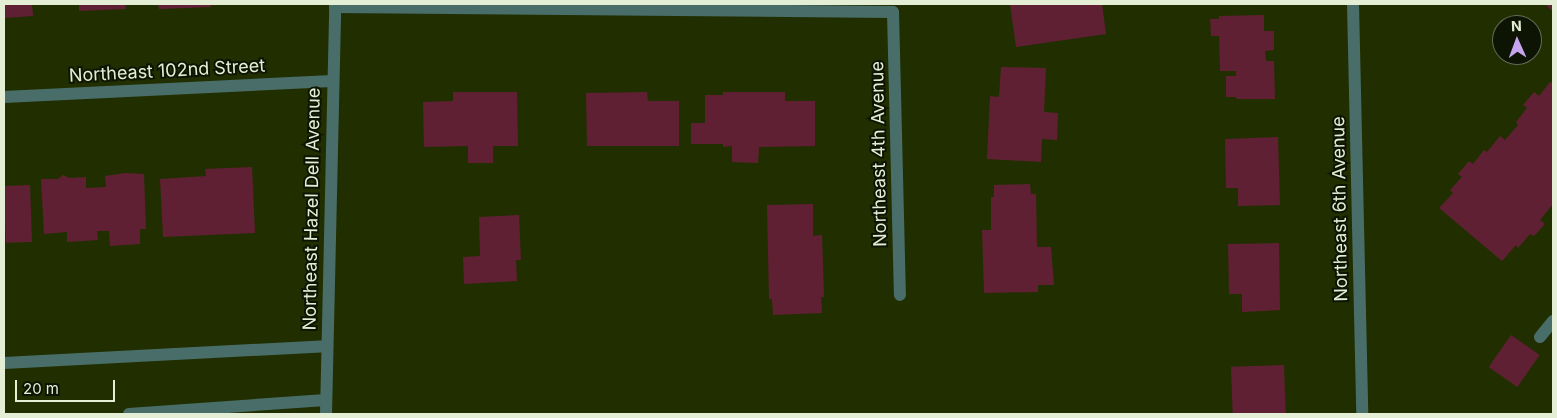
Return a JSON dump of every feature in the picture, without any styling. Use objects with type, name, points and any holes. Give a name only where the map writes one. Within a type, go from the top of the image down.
[{"type":"street","name":"Northeast 6th Avenue","points":[[1353,4],[1362,414]]},
{"type":"street","name":"Northeast 4th Avenue","points":[[335,6],[893,12],[900,295]]},
{"type":"street","name":"Northeast Hazel Dell Avenue","points":[[326,414],[335,6]]},
{"type":"street","name":"Northeast 102nd Street","points":[[4,97],[332,81]]},
{"type":"street","points":[[1540,337],[1553,321]]},
{"type":"street","points":[[4,362],[326,346]]},
{"type":"street","points":[[129,414],[326,400]]},
{"type":"building","points":[[4,4],[32,4],[33,16],[4,18]]},
{"type":"building","points":[[79,4],[125,4],[126,9],[79,11]]},
{"type":"building","points":[[158,4],[210,4],[211,7],[159,9]]},
{"type":"building","points":[[1010,4],[1102,4],[1106,34],[1016,47]]},
{"type":"building","points":[[1553,4],[1553,12],[1546,5]]},
{"type":"building","points":[[1264,15],[1264,31],[1274,31],[1274,50],[1265,51],[1266,61],[1274,61],[1275,99],[1237,99],[1236,97],[1226,97],[1226,76],[1236,76],[1236,71],[1220,71],[1219,36],[1211,36],[1210,19],[1219,19],[1219,16]]},
{"type":"building","points":[[1001,67],[1046,68],[1044,112],[1058,113],[1057,140],[1042,139],[1041,162],[987,159],[990,96],[999,97]]},
{"type":"building","points":[[1550,82],[1553,83],[1553,204],[1540,220],[1545,224],[1534,236],[1530,234],[1518,248],[1516,245],[1502,261],[1439,208],[1453,193],[1450,190],[1462,177],[1458,174],[1469,161],[1473,164],[1484,150],[1487,152],[1500,136],[1505,140],[1518,125],[1516,122],[1527,108],[1523,105],[1534,92],[1539,96]]},
{"type":"building","points":[[453,92],[517,92],[518,146],[493,146],[493,163],[468,163],[468,146],[424,147],[423,102],[453,101]]},
{"type":"building","points":[[647,92],[648,101],[679,101],[679,146],[587,146],[586,93]]},
{"type":"building","points":[[723,92],[785,92],[785,101],[815,101],[815,146],[759,147],[758,163],[732,162],[732,146],[723,147],[723,144],[691,144],[691,123],[705,123],[705,95],[723,95]]},
{"type":"building","points":[[1278,137],[1280,205],[1238,206],[1238,188],[1226,188],[1225,139]]},
{"type":"building","points":[[252,167],[255,233],[163,237],[160,179],[206,176],[205,169]]},
{"type":"building","points":[[125,173],[144,174],[146,229],[140,229],[140,244],[110,246],[109,231],[97,231],[98,240],[67,242],[67,232],[44,234],[41,179],[58,179],[63,175],[69,178],[86,177],[86,188],[106,187],[105,176]]},
{"type":"building","points":[[1030,184],[1031,194],[1036,194],[1037,247],[1051,247],[1054,285],[1038,285],[1038,292],[984,293],[982,230],[991,230],[991,197],[994,197],[994,185]]},
{"type":"building","points":[[30,185],[32,242],[6,243],[4,186]]},
{"type":"building","points":[[813,204],[813,236],[822,235],[824,297],[821,297],[822,313],[773,315],[772,299],[769,299],[767,205]]},
{"type":"building","points":[[519,215],[521,260],[516,260],[517,281],[464,284],[463,257],[480,256],[479,217]]},
{"type":"building","points":[[1279,243],[1280,310],[1242,312],[1242,294],[1229,294],[1228,244]]},
{"type":"building","points":[[1511,335],[1540,355],[1517,387],[1489,367]]},
{"type":"building","points":[[1284,365],[1286,414],[1233,414],[1231,367]]}]
